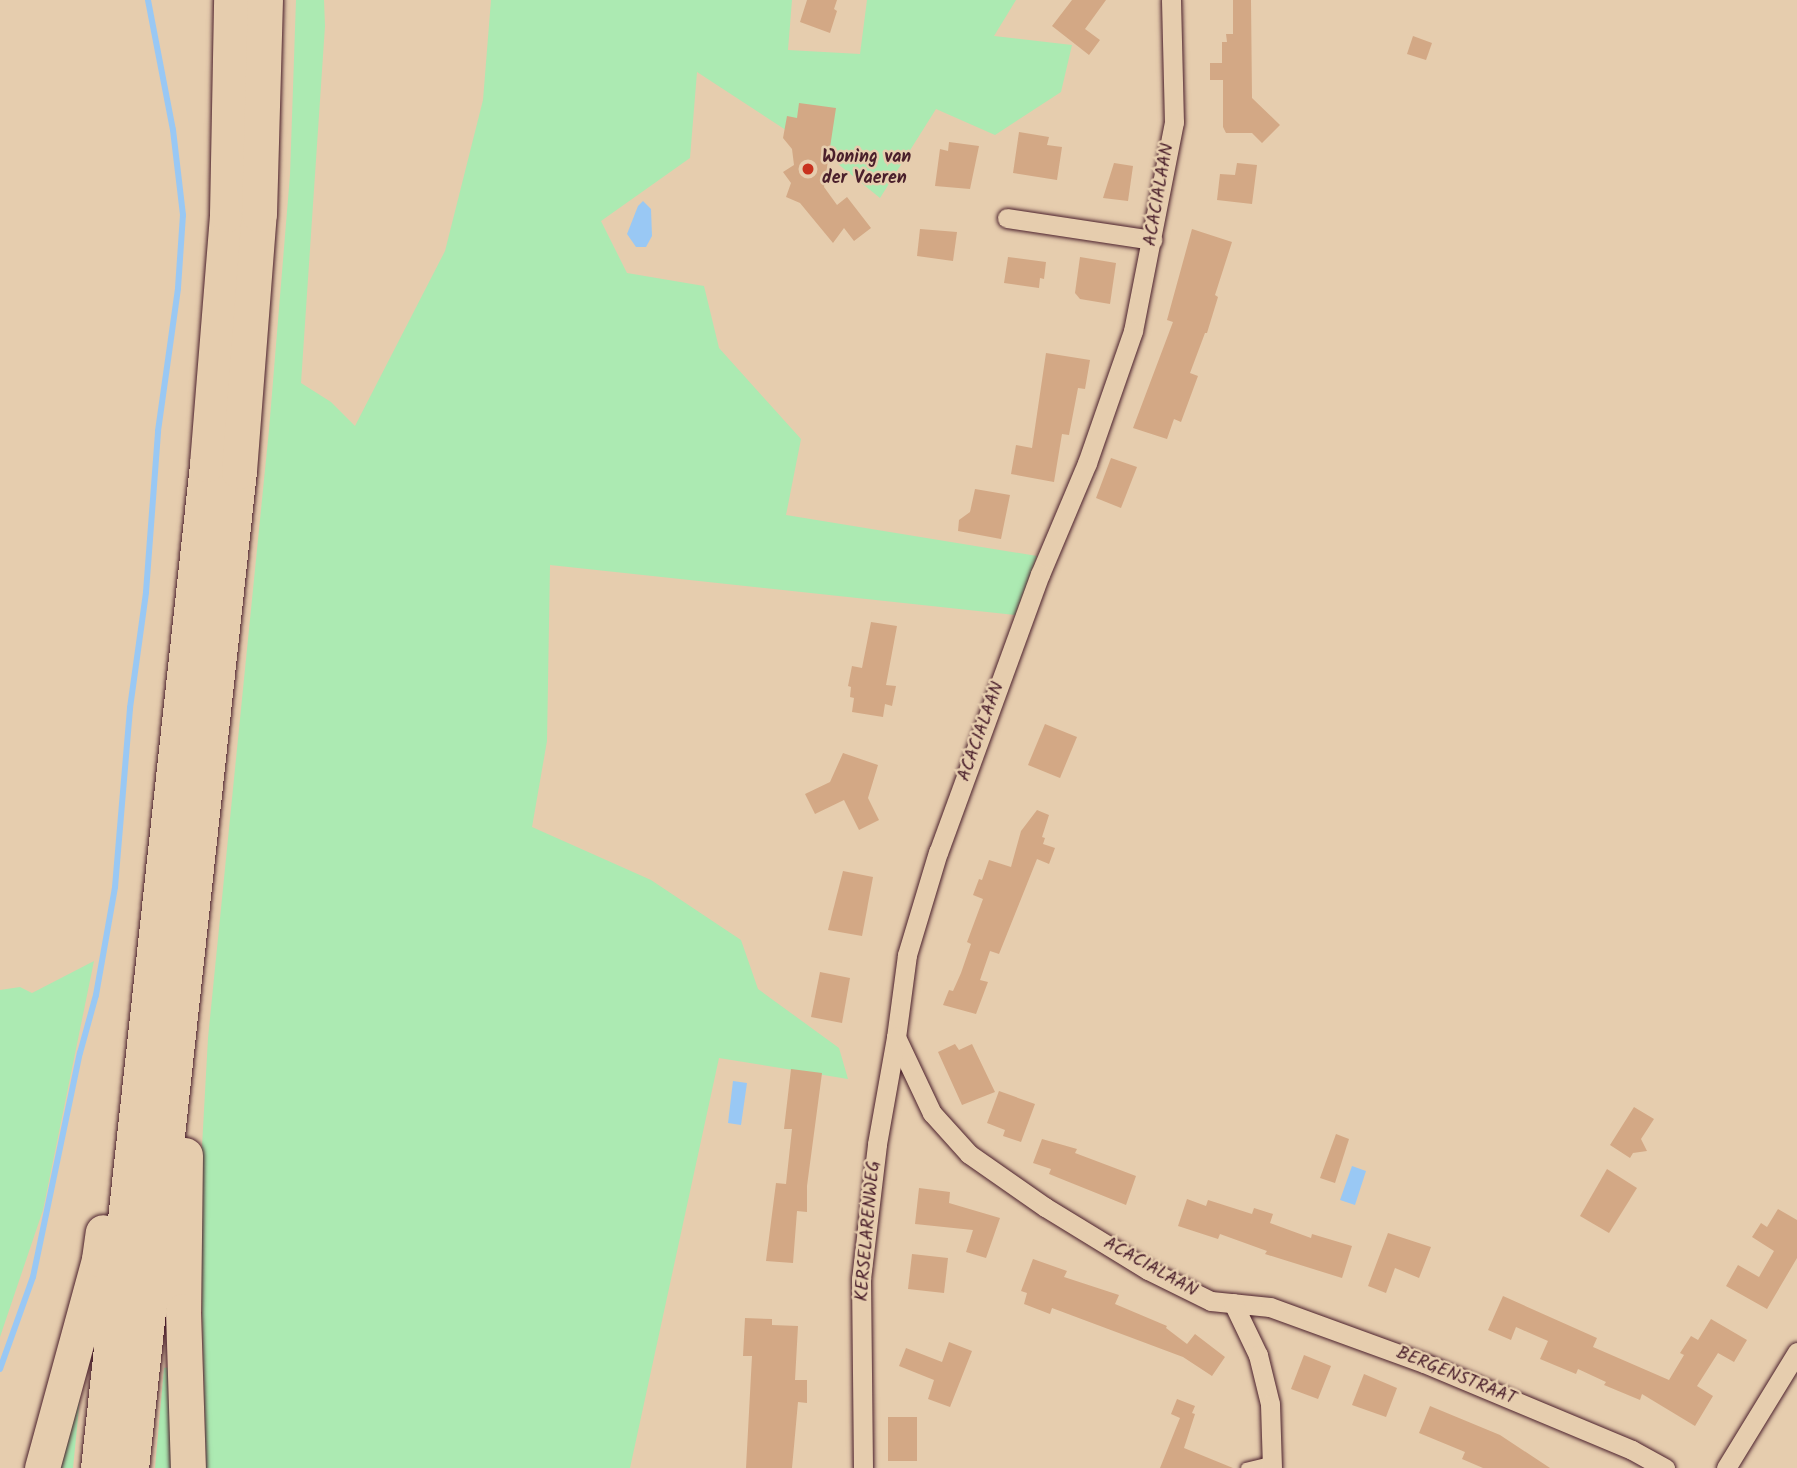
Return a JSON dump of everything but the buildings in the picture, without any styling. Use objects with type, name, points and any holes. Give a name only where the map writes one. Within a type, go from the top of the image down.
[{"type":"highway","points":[[98,1468],[207,464],[227,214],[231,0]]},
{"type":"highway","points":[[131,1468],[239,471],[259,201],[265,0]]},
{"type":"highway","points":[[42,1468],[99,1259],[123,1087],[144,1050]]},
{"type":"highway","points":[[173,1083],[185,1132],[183,1311],[188,1468]]},
{"type":"street","name":"ACACIALAAN","points":[[1171,0],[1174,122],[1133,331],[1087,463],[1040,575],[938,852],[907,955],[896,1037],[932,1113],[969,1154],[1045,1207],[1148,1269],[1211,1301],[1237,1304]]},
{"type":"street","points":[[1007,218],[1152,240]]},
{"type":"street","name":"KERSELARENWEG","points":[[863,1468],[861,1279],[877,1144],[896,1037]]},
{"type":"street","points":[[1237,1304],[1258,1355],[1270,1404],[1271,1465]]},
{"type":"street","name":"BERGENSTRAAT","points":[[1237,1304],[1270,1307],[1424,1363],[1632,1450],[1665,1468]]},
{"type":"street","points":[[1726,1468],[1797,1352]]},
{"type":"lane","points":[[1246,1468],[1271,1465]]},
{"type":"green space","points":[[296,0],[324,0],[325,26],[301,383],[331,402],[355,426],[445,251],[483,100],[491,0],[792,0],[788,50],[860,54],[867,0],[1016,0],[994,36],[1072,45],[1061,92],[995,135],[936,109],[880,198],[838,164],[697,72],[690,158],[601,221],[627,273],[704,286],[719,348],[801,439],[786,515],[1037,556],[1015,615],[550,565],[547,741],[532,827],[651,880],[741,940],[758,989],[839,1048],[848,1079],[719,1058],[630,1468],[206,1468],[199,1200],[208,1038],[269,430],[290,175]]},
{"type":"green space","points":[[94,961],[43,1210],[0,1337],[0,990],[20,987],[32,993]]},
{"type":"green space","points":[[169,1367],[172,1468],[155,1468],[164,1368]]},
{"type":"green space","points":[[81,1387],[73,1468],[58,1468]]},
{"type":"water","points":[[643,201],[651,209],[652,236],[646,247],[636,247],[627,234],[638,206]]},
{"type":"water","points":[[733,1081],[747,1083],[741,1125],[728,1123]]},
{"type":"water","points":[[1352,1166],[1366,1171],[1355,1205],[1340,1200]]},
{"type":"waterway","points":[[0,1369],[33,1277],[80,1053],[96,995],[115,887],[130,708],[146,592],[158,431],[178,288],[183,215],[173,130],[148,0]]},
{"type":"place","name":"Woning van der Vaeren","points":[[808,169]]}]
